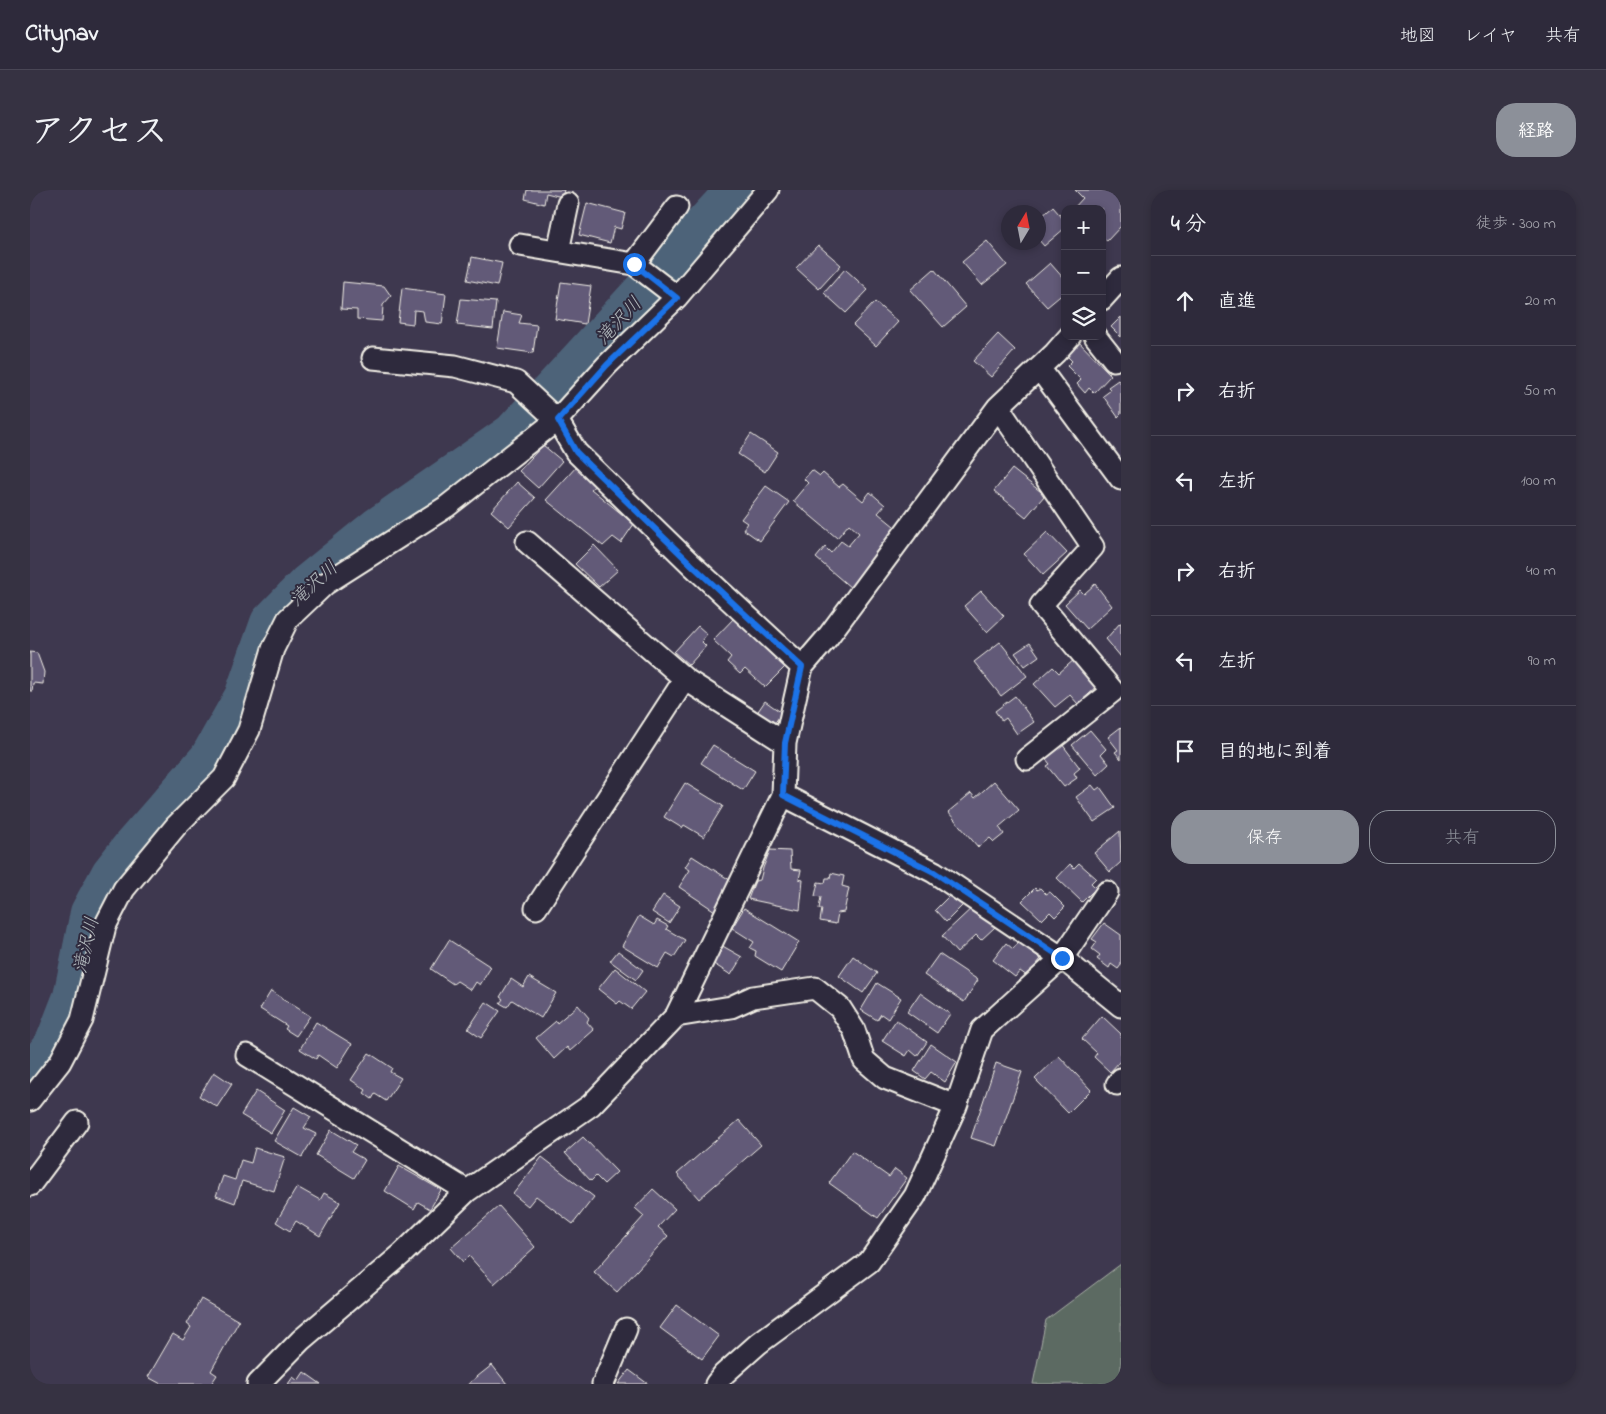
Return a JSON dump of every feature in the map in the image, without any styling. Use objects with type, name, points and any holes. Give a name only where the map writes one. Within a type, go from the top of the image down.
[{"type":"street","points":[[30,1100],[60,1062],[82,1020],[105,926],[124,889],[176,826],[224,778],[249,730],[273,650],[288,619],[325,584],[446,507],[558,420],[607,365],[677,298],[768,190]]},
{"type":"street","points":[[558,251],[568,204]]},
{"type":"street","points":[[634,264],[677,207]]},
{"type":"street","points":[[520,244],[634,264],[677,298]]},
{"type":"street","points":[[1106,295],[1121,278]]},
{"type":"street","points":[[258,1384],[301,1340],[402,1254],[467,1191],[591,1105],[676,1016],[783,795],[785,743],[802,667],[827,638],[998,407],[1066,340]]},
{"type":"street","points":[[1098,340],[1114,360]]},
{"type":"street","points":[[373,358],[456,366],[516,382],[558,420],[576,452],[692,565],[802,667]]},
{"type":"street","points":[[1039,368],[1121,479]]},
{"type":"street","points":[[998,407],[1093,547],[1042,605],[1113,691],[1027,760]]},
{"type":"street","points":[[527,542],[685,679],[785,743]]},
{"type":"street","points":[[536,908],[685,679]]},
{"type":"street","points":[[783,795],[934,872],[1062,958],[1121,1006]]},
{"type":"street","points":[[716,1384],[724,1374],[759,1343],[869,1262],[915,1196],[956,1106],[982,1030],[1062,958],[1106,892]]},
{"type":"street","points":[[676,1016],[731,1008],[753,997],[815,988],[840,1008],[854,1030],[864,1060],[885,1078],[956,1106]]},
{"type":"street","points":[[247,1055],[467,1191]]},
{"type":"street","points":[[30,1185],[77,1122]]},
{"type":"street","points":[[603,1384],[626,1329]]},
{"type":"green space","points":[[1121,1264],[1121,1384],[1033,1384],[1046,1320]]},
{"type":"building","points":[[527,190],[564,190],[562,197],[546,193],[544,204],[525,199]]},
{"type":"building","points":[[1075,190],[1107,190],[1111,194],[1115,190],[1121,190],[1121,226],[1107,241],[1106,205],[1077,205],[1083,198]]},
{"type":"building","points":[[587,203],[625,213],[621,229],[614,227],[610,243],[579,235]]},
{"type":"building","points":[[1053,207],[1061,216],[1061,231],[1046,244],[1046,213]]},
{"type":"building","points":[[987,241],[1007,265],[982,285],[962,262]]},
{"type":"building","points":[[818,245],[841,265],[819,289],[796,268]]},
{"type":"building","points":[[472,257],[502,263],[497,286],[467,280]]},
{"type":"building","points":[[1050,263],[1061,275],[1061,295],[1047,307],[1026,284]]},
{"type":"building","points":[[845,269],[868,290],[846,313],[824,293]]},
{"type":"building","points":[[934,269],[966,307],[943,327],[910,290]]},
{"type":"building","points":[[343,282],[384,286],[391,296],[383,305],[382,321],[357,319],[357,310],[341,309]]},
{"type":"building","points":[[561,282],[591,286],[585,324],[555,319]]},
{"type":"building","points":[[402,288],[446,294],[442,324],[425,322],[423,311],[414,310],[413,324],[398,322]]},
{"type":"building","points":[[461,299],[496,302],[493,329],[457,325]]},
{"type":"building","points":[[875,302],[898,322],[876,346],[853,325]]},
{"type":"building","points":[[503,312],[522,315],[519,323],[537,325],[533,353],[497,348]]},
{"type":"building","points":[[1121,317],[1121,337],[1111,327]]},
{"type":"building","points":[[998,334],[1015,350],[991,377],[973,361]]},
{"type":"building","points":[[1073,340],[1077,340],[1111,375],[1094,393],[1089,388],[1085,393],[1077,384],[1081,380],[1067,366],[1072,361],[1061,350]]},
{"type":"building","points":[[1118,380],[1121,384],[1121,414],[1118,417],[1103,396],[1111,390],[1108,387]]},
{"type":"building","points":[[751,434],[778,452],[765,472],[738,454]]},
{"type":"building","points":[[543,445],[562,461],[538,488],[519,471]]},
{"type":"building","points":[[577,466],[597,484],[591,489],[634,524],[621,543],[613,537],[603,546],[546,500]]},
{"type":"building","points":[[1012,469],[1045,495],[1026,517],[994,491]]},
{"type":"building","points":[[812,470],[820,476],[823,473],[839,487],[843,484],[863,501],[870,492],[885,505],[878,513],[900,531],[851,588],[816,558],[825,547],[831,553],[841,541],[848,546],[859,533],[849,524],[837,538],[793,501],[808,483],[804,479]]},
{"type":"building","points":[[517,482],[535,498],[509,527],[491,511]]},
{"type":"building","points":[[766,486],[789,502],[760,541],[743,529],[747,523],[741,519]]},
{"type":"building","points":[[1047,532],[1067,553],[1043,575],[1024,554]]},
{"type":"building","points":[[594,545],[618,570],[599,587],[575,564]]},
{"type":"building","points":[[1095,584],[1112,606],[1087,629],[1065,604],[1080,590],[1084,594]]},
{"type":"building","points":[[981,591],[1004,616],[987,632],[964,606]]},
{"type":"building","points":[[736,616],[788,664],[765,687],[745,669],[740,674],[727,662],[731,657],[713,640]]},
{"type":"building","points":[[1121,623],[1121,657],[1106,639]]},
{"type":"building","points":[[698,626],[707,634],[701,641],[706,646],[689,665],[674,652]]},
{"type":"building","points":[[1000,642],[1027,676],[1001,696],[974,662]]},
{"type":"building","points":[[1030,643],[1039,656],[1025,666],[1015,653]]},
{"type":"building","points":[[30,652],[37,653],[44,672],[43,684],[33,683],[32,691],[30,691]]},
{"type":"building","points":[[1075,659],[1099,685],[1078,704],[1070,695],[1055,707],[1034,684],[1053,667],[1059,673]]},
{"type":"building","points":[[1015,696],[1034,722],[1017,734],[1006,718],[1002,721],[995,711]]},
{"type":"building","points":[[765,701],[782,713],[771,728],[754,717]]},
{"type":"building","points":[[1121,727],[1121,759],[1115,752],[1118,750],[1108,737]]},
{"type":"building","points":[[1090,730],[1106,749],[1101,754],[1109,764],[1097,775],[1072,745]]},
{"type":"building","points":[[1062,744],[1080,768],[1074,773],[1077,778],[1064,787],[1047,766],[1050,764],[1045,758]]},
{"type":"building","points":[[713,745],[755,771],[743,790],[701,763]]},
{"type":"building","points":[[994,781],[1019,810],[999,827],[1004,834],[994,842],[990,838],[978,847],[948,812],[971,793],[975,798]]},
{"type":"building","points":[[685,783],[723,806],[704,837],[684,825],[682,828],[664,817]]},
{"type":"building","points":[[1092,785],[1096,790],[1100,787],[1115,808],[1094,822],[1076,797]]},
{"type":"building","points":[[1120,831],[1121,862],[1110,872],[1094,853]]},
{"type":"building","points":[[770,850],[790,851],[791,869],[801,870],[799,879],[803,880],[800,910],[748,899],[755,881],[760,880]]},
{"type":"building","points":[[692,856],[733,882],[715,911],[679,887],[690,870],[685,867]]},
{"type":"building","points":[[1079,863],[1096,878],[1091,883],[1096,888],[1082,902],[1057,878],[1070,864],[1074,868]]},
{"type":"building","points":[[831,873],[844,876],[842,886],[849,888],[844,912],[838,913],[836,924],[820,921],[821,897],[815,896],[818,882],[825,883],[826,878],[830,878]]},
{"type":"building","points":[[1035,888],[1037,890],[1040,888],[1046,894],[1050,892],[1065,907],[1055,917],[1050,912],[1042,920],[1022,901]]},
{"type":"building","points":[[953,892],[964,904],[946,922],[935,910]]},
{"type":"building","points":[[663,895],[680,906],[669,923],[652,912]]},
{"type":"building","points":[[975,905],[995,927],[981,940],[976,935],[957,953],[942,936]]},
{"type":"building","points":[[744,908],[799,942],[781,972],[755,956],[756,951],[750,948],[754,942],[732,928]]},
{"type":"building","points":[[639,916],[654,925],[657,920],[668,926],[666,929],[685,940],[674,957],[667,953],[658,968],[622,946]]},
{"type":"building","points":[[1104,923],[1121,935],[1121,965],[1118,969],[1111,964],[1109,968],[1097,959],[1100,955],[1092,949],[1097,942],[1092,939]]},
{"type":"building","points":[[449,940],[491,967],[480,985],[476,982],[471,990],[457,981],[453,984],[431,969]]},
{"type":"building","points":[[1019,942],[1041,959],[1027,976],[1020,971],[1015,977],[993,960],[1006,943],[1013,949]]},
{"type":"building","points":[[719,944],[742,957],[731,975],[709,961]]},
{"type":"building","points":[[618,951],[643,970],[636,980],[610,961]]},
{"type":"building","points":[[939,954],[978,980],[964,1002],[924,975]]},
{"type":"building","points":[[853,956],[877,973],[863,993],[839,976]]},
{"type":"building","points":[[615,968],[645,992],[631,1009],[620,1001],[617,1004],[598,989]]},
{"type":"building","points":[[529,977],[556,993],[541,1018],[512,1000],[507,1007],[500,1003],[503,999],[500,997],[511,979],[523,987]]},
{"type":"building","points":[[877,983],[901,998],[888,1019],[881,1014],[877,1020],[861,1010]]},
{"type":"building","points":[[271,991],[310,1016],[296,1036],[285,1029],[287,1026],[260,1009]]},
{"type":"building","points":[[920,993],[950,1014],[937,1033],[907,1012]]},
{"type":"building","points":[[486,1002],[500,1011],[481,1038],[468,1029]]},
{"type":"building","points":[[578,1005],[589,1018],[587,1022],[594,1030],[570,1051],[567,1047],[554,1059],[536,1038]]},
{"type":"building","points":[[1102,1016],[1121,1034],[1121,1060],[1110,1072],[1094,1057],[1097,1053],[1082,1039]]},
{"type":"building","points":[[896,1020],[927,1042],[917,1056],[910,1050],[906,1056],[882,1041]]},
{"type":"building","points":[[316,1022],[352,1044],[337,1068],[318,1055],[316,1059],[300,1049]]},
{"type":"building","points":[[931,1044],[957,1062],[945,1082],[931,1072],[925,1079],[914,1071]]},
{"type":"building","points":[[369,1053],[392,1068],[390,1072],[401,1078],[386,1101],[375,1094],[372,1099],[364,1093],[366,1090],[351,1080]]},
{"type":"building","points":[[1059,1056],[1091,1090],[1068,1113],[1035,1079]]},
{"type":"building","points":[[996,1063],[1022,1072],[996,1146],[971,1138]]},
{"type":"building","points":[[214,1072],[232,1084],[217,1107],[199,1096]]},
{"type":"building","points":[[256,1091],[285,1110],[271,1133],[241,1115]]},
{"type":"building","points":[[294,1107],[311,1117],[304,1128],[316,1134],[302,1157],[274,1141]]},
{"type":"building","points":[[739,1120],[761,1145],[699,1199],[677,1174]]},
{"type":"building","points":[[331,1130],[356,1145],[351,1152],[365,1160],[354,1178],[316,1155]]},
{"type":"building","points":[[583,1137],[617,1172],[604,1184],[596,1176],[591,1181],[565,1153]]},
{"type":"building","points":[[255,1148],[285,1157],[274,1191],[242,1181],[235,1203],[216,1196],[223,1176],[235,1180],[241,1160],[251,1163]]},
{"type":"building","points":[[852,1151],[889,1177],[895,1169],[907,1178],[878,1218],[829,1183]]},
{"type":"building","points":[[542,1157],[594,1197],[573,1224],[536,1196],[528,1206],[513,1194]]},
{"type":"building","points":[[399,1166],[441,1190],[430,1209],[418,1202],[414,1209],[385,1191]]},
{"type":"building","points":[[297,1187],[320,1200],[324,1193],[340,1202],[320,1236],[296,1221],[290,1231],[276,1222]]},
{"type":"building","points":[[653,1189],[675,1209],[658,1227],[668,1236],[617,1292],[594,1272],[644,1216],[635,1208]]},
{"type":"building","points":[[499,1206],[535,1247],[494,1284],[469,1256],[463,1262],[451,1248]]},
{"type":"building","points":[[201,1299],[239,1321],[211,1371],[217,1375],[211,1384],[161,1384],[148,1377],[173,1334],[183,1340],[191,1327],[187,1324]]},
{"type":"building","points":[[677,1305],[719,1336],[702,1359],[660,1328]]},
{"type":"building","points":[[492,1365],[507,1384],[468,1384]]},
{"type":"building","points":[[629,1370],[648,1384],[618,1384]]},
{"type":"building","points":[[304,1372],[321,1384],[288,1384],[293,1377],[298,1381]]},
{"type":"waterway","name":"滝沢川","points":[[30,1078],[56,1043],[74,997],[91,913],[112,874],[210,759],[245,697],[271,623],[309,584],[378,528],[513,434],[737,190]]},
{"type":"route","points":[[634,264],[677,298],[607,365],[558,420],[576,452],[692,565],[802,667],[785,743],[783,795],[934,872],[1062,958]]}]
